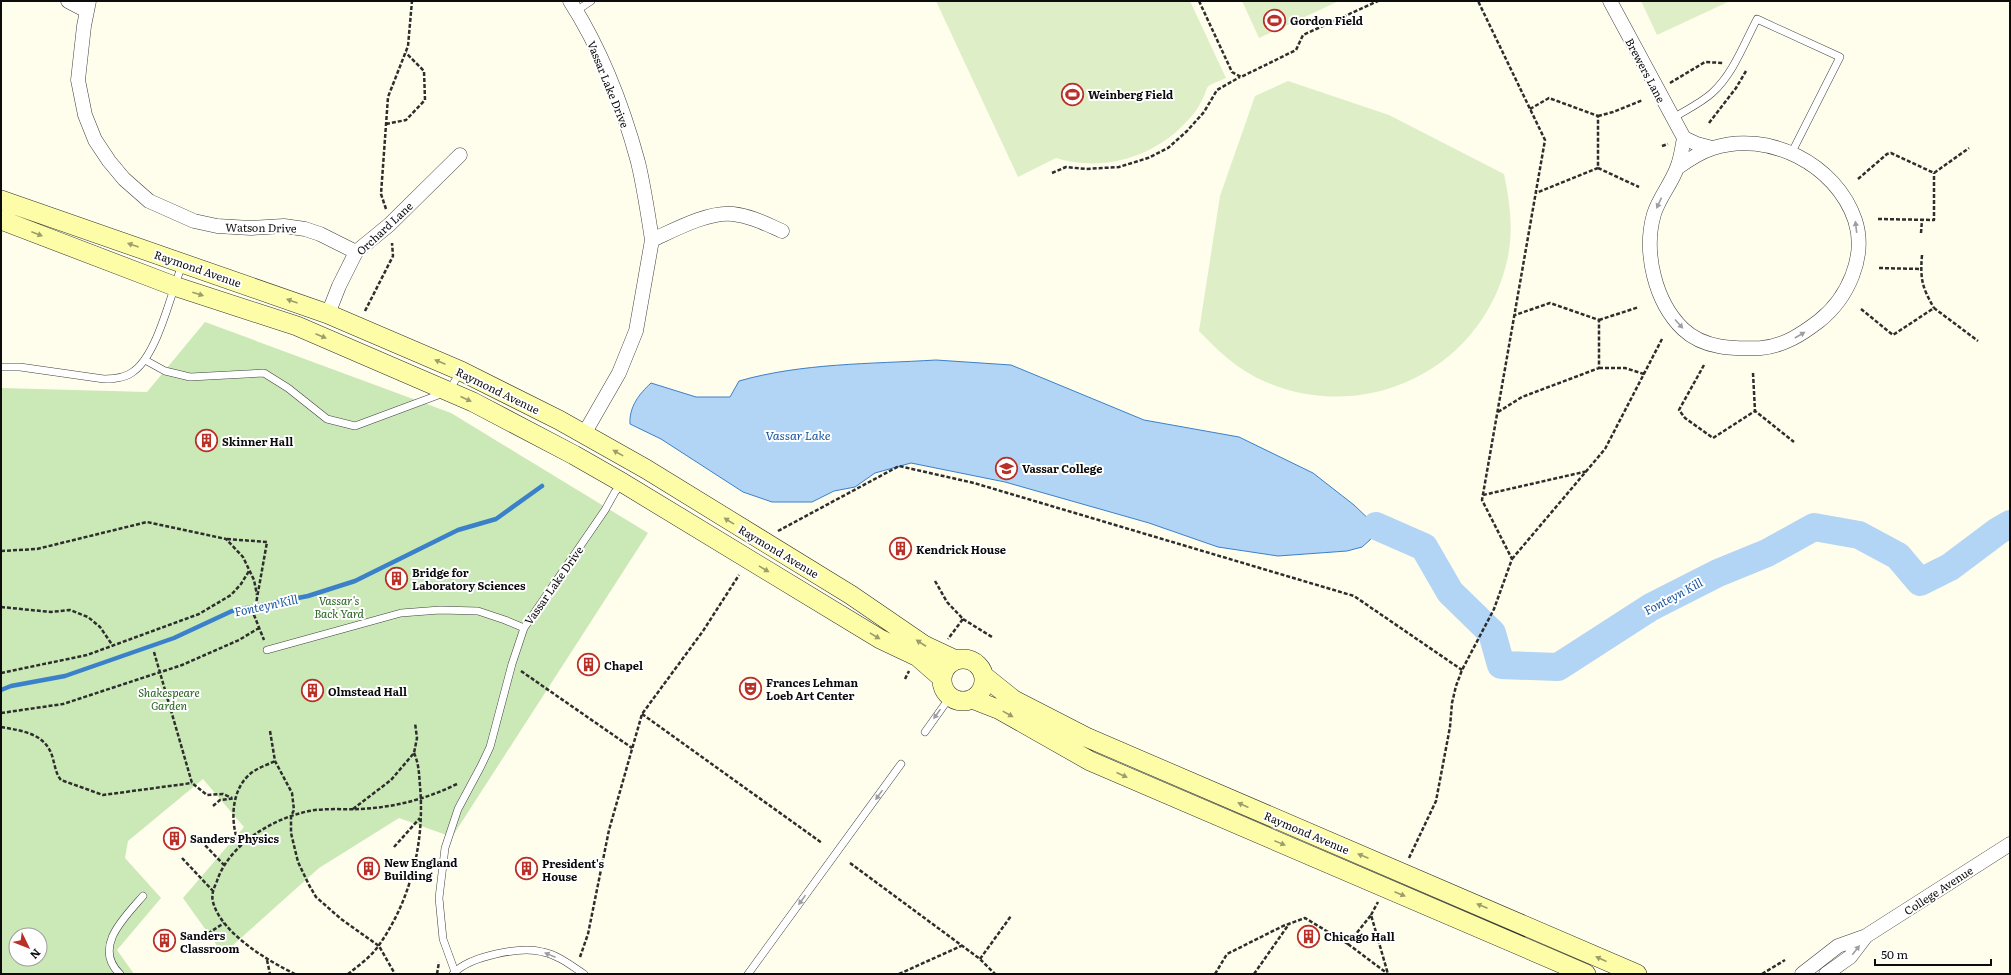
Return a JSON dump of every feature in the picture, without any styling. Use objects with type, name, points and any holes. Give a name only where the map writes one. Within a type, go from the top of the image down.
[{"type":"main road","name":"Raymond Avenue","points":[[1,200],[328,314],[461,371],[584,434],[646,469],[796,575],[880,639],[918,658],[942,678],[942,685],[950,697],[961,701],[972,699],[1000,710],[1090,761],[1586,974]]},
{"type":"main road","name":"Raymond Avenue","points":[[1,220],[174,286],[297,326],[473,402],[623,483],[731,548],[796,575],[851,595],[924,646],[956,660],[963,659],[976,663],[984,676],[1014,700],[1086,737],[1637,974]]},
{"type":"main road","points":[[942,678],[946,667],[956,660]]},
{"type":"main road","points":[[972,699],[980,692],[984,676]]},
{"type":"street","points":[[68,1],[88,6]]},
{"type":"street","name":"Brewers Lane","points":[[1610,1],[1657,91],[1684,138]]},
{"type":"street","name":"Watson Drive","points":[[88,6],[78,80],[85,115],[95,140],[109,162],[129,183],[149,201],[194,221],[217,226],[251,228],[284,226],[304,228],[320,234],[356,252]]},
{"type":"street","name":"Vassar Lake Drive","points":[[573,6],[596,48],[622,109],[638,163],[652,240],[642,287],[636,331],[619,373],[584,434]]},
{"type":"street","points":[[1677,168],[1712,148],[1745,142],[1765,144],[1792,152],[1824,175],[1842,194],[1849,204],[1856,221],[1859,247],[1855,268],[1848,284],[1838,301],[1824,316],[1804,332],[1787,342],[1766,347],[1741,349],[1720,347],[1694,338],[1670,314],[1658,293],[1651,256],[1651,235],[1654,214],[1677,168],[1684,138],[1697,144],[1712,148]]},
{"type":"street","name":"Orchard Lane","points":[[328,314],[339,286],[356,252],[389,224],[460,155]]},
{"type":"street","points":[[652,240],[700,220],[714,216],[732,214],[754,219],[782,231]]},
{"type":"street","name":"College Avenue","points":[[1802,974],[1838,946],[1866,936],[2008,849]]},
{"type":"street","name":"College Avenue","points":[[1826,974],[1850,957],[1866,936]]},
{"type":"lane","points":[[573,6],[591,1]]},
{"type":"lane","points":[[1673,118],[1713,92],[1733,66],[1757,19],[1840,57],[1792,152]]},
{"type":"lane","points":[[1,367],[20,367],[94,378],[113,379],[132,373],[145,360],[158,335],[183,263]]},
{"type":"lane","points":[[145,360],[165,371],[190,377],[264,374],[288,388],[327,419],[355,426],[447,391],[461,371]]},
{"type":"lane","name":"Vassar Lake Drive","points":[[267,650],[400,613],[440,610],[478,611],[524,628],[605,510],[615,492],[623,483]]},
{"type":"lane","points":[[524,628],[512,664],[490,747],[482,766],[458,809],[445,848],[439,898],[443,939],[454,973],[466,965],[489,956],[515,951],[543,952],[558,958],[584,974]]},
{"type":"lane","points":[[925,732],[950,697]]},
{"type":"lane","points":[[748,974],[902,764]]},
{"type":"lane","points":[[120,974],[110,958],[110,941],[114,932],[143,896]]},
{"type":"path","points":[[388,216],[381,194],[388,97],[408,46],[412,1]]},
{"type":"path","points":[[1199,1],[1232,72],[1241,77]]},
{"type":"path","points":[[1052,173],[1066,167],[1086,169],[1119,167],[1148,158],[1168,148],[1188,131],[1204,112],[1217,90],[1296,50],[1303,35],[1378,1]]},
{"type":"path","points":[[1478,1],[1545,140],[1482,500],[1512,559]]},
{"type":"path","points":[[386,124],[406,120],[425,100],[424,71],[406,53]]},
{"type":"path","points":[[1657,91],[1705,62],[1733,66]]},
{"type":"path","points":[[1709,123],[1736,88],[1746,70]]},
{"type":"path","points":[[1530,109],[1549,98],[1598,116],[1613,112],[1642,100]]},
{"type":"path","points":[[1598,116],[1598,168]]},
{"type":"path","points":[[1934,173],[1969,148]]},
{"type":"path","points":[[1858,179],[1887,154],[1891,153],[1934,173]]},
{"type":"path","points":[[1536,193],[1598,168],[1639,187]]},
{"type":"path","points":[[1878,219],[1934,220],[1934,173]]},
{"type":"path","points":[[1921,232],[1922,220]]},
{"type":"path","points":[[365,312],[393,256],[392,243]]},
{"type":"path","points":[[1922,255],[1921,269],[1923,288],[1934,308],[1978,341]]},
{"type":"path","points":[[1879,268],[1921,269]]},
{"type":"path","points":[[1515,315],[1550,303],[1599,320],[1639,307]]},
{"type":"path","points":[[1861,309],[1893,335],[1934,308]]},
{"type":"path","points":[[1599,320],[1599,368]]},
{"type":"path","points":[[1406,863],[1436,801],[1450,727],[1452,703],[1462,670],[1494,609],[1512,559],[1605,449],[1662,339]]},
{"type":"path","points":[[1704,365],[1679,410],[1685,418],[1713,438],[1755,411]]},
{"type":"path","points":[[1498,412],[1522,397],[1599,368],[1626,368],[1644,374]]},
{"type":"path","points":[[1753,373],[1755,411],[1794,442]]},
{"type":"path","points":[[774,533],[899,466],[974,483],[1354,596],[1462,670]]},
{"type":"path","points":[[1483,495],[1588,470]]},
{"type":"path","points":[[1,551],[37,549],[147,522],[226,539],[267,542],[254,615],[267,650]]},
{"type":"path","points":[[226,539],[243,557],[257,595]]},
{"type":"path","points":[[1,673],[87,655],[199,614],[231,595],[241,584],[249,570]]},
{"type":"path","points":[[580,957],[588,934],[609,830],[642,714],[703,631],[739,575]]},
{"type":"path","points":[[935,581],[951,607],[963,619],[992,637]]},
{"type":"path","points":[[1,607],[51,612],[70,610],[88,617],[100,627],[113,646]]},
{"type":"path","points":[[945,642],[963,619]]},
{"type":"path","points":[[1,714],[64,704],[182,665],[232,644],[259,628]]},
{"type":"path","points":[[154,652],[192,783],[207,795],[223,794],[232,798]]},
{"type":"path","points":[[512,664],[632,748]]},
{"type":"path","points":[[642,714],[822,843]]},
{"type":"path","points":[[352,809],[391,780],[414,753],[417,738],[415,723]]},
{"type":"path","points":[[1,727],[39,737],[51,750],[57,774],[61,780],[103,795],[192,783]]},
{"type":"path","points":[[270,731],[275,761],[292,794],[294,810],[292,816],[292,833],[298,862],[312,890],[341,919],[379,946],[395,974]]},
{"type":"path","points":[[348,974],[379,946],[399,910],[410,881],[417,853],[421,799],[418,762],[414,753]]},
{"type":"path","points":[[240,847],[235,834],[234,824],[236,798],[240,787],[250,774],[275,761]]},
{"type":"path","points":[[295,974],[266,959],[224,923],[213,902],[213,891],[224,865],[240,847],[264,829],[292,816],[313,810],[385,807],[421,799],[457,784]]},
{"type":"path","points":[[213,806],[220,800],[236,798]]},
{"type":"path","points":[[394,847],[420,817]]},
{"type":"path","points":[[201,841],[224,865]]},
{"type":"path","points":[[182,858],[213,891]]},
{"type":"path","points":[[850,863],[980,959],[995,974]]},
{"type":"path","points":[[1348,944],[1371,915],[1380,899]]},
{"type":"path","points":[[1371,915],[1388,974]]},
{"type":"path","points":[[980,959],[1011,916]]},
{"type":"path","points":[[1215,974],[1227,954],[1305,918],[1348,944],[1388,974]]},
{"type":"path","points":[[198,940],[224,923]]},
{"type":"path","points":[[1254,974],[1290,924]]},
{"type":"path","points":[[900,974],[962,946]]},
{"type":"path","points":[[266,959],[270,974]]},
{"type":"path","points":[[1762,974],[1785,960]]},
{"type":"green space","points":[[936,1],[1190,1],[1226,78],[1208,86],[1201,103],[1189,119],[1176,132],[1146,152],[1111,162],[1074,162],[1056,158],[1018,177]]},
{"type":"green space","name":"Gordon Field","points":[[1242,1],[1339,1],[1259,38]]},
{"type":"green space","points":[[1641,1],[1730,1],[1657,35]]},
{"type":"green space","points":[[1288,81],[1389,115],[1504,174],[1511,228],[1507,261],[1494,299],[1473,332],[1446,358],[1415,378],[1380,391],[1343,396],[1304,394],[1266,382],[1238,367],[1199,331],[1220,196],[1255,96]]},
{"type":"green space","name":"Vassar's Back Yard","points":[[205,322],[451,413],[648,533],[452,837],[399,818],[319,868],[223,954],[183,898],[244,827],[203,779],[128,841],[125,858],[161,898],[117,950],[134,974],[1,974],[1,388],[147,392]]},
{"type":"water","name":"Vassar Lake","points":[[936,360],[1011,365],[1144,420],[1239,437],[1313,473],[1354,505],[1376,526],[1370,540],[1362,547],[1347,551],[1278,556],[1218,547],[1149,523],[1005,482],[911,463],[875,473],[855,487],[834,491],[812,502],[772,502],[743,492],[661,439],[630,424],[633,406],[651,383],[696,397],[730,397],[739,381],[763,375],[836,365]]},
{"type":"waterway","name":"Fonteyn Kill","points":[[1,690],[11,686],[65,676],[174,638],[232,611],[308,596],[355,581],[458,530],[496,519],[542,486]]},
{"type":"waterway","name":"Fonteyn Kill","points":[[1376,526],[1424,547],[1450,592],[1492,633],[1501,665],[1558,667],[1651,607],[1718,573],[1767,553],[1814,527],[1859,535],[1898,556],[1920,582],[1950,567],[1998,531],[2010,524]]},
{"type":"place","name":"Gordon Field","points":[[1275,20]]},
{"type":"place","name":"Weinberg Field","points":[[1073,94]]},
{"type":"place","name":"Skinner Hall","points":[[207,441]]},
{"type":"place","name":"Vassar College","points":[[1006,468]]},
{"type":"place","name":"Kendrick House","points":[[900,549]]},
{"type":"place","name":"Bridge for Laboratory Sciences","points":[[396,578]]},
{"type":"place","name":"Chapel","points":[[589,665]]},
{"type":"place","name":"Frances Lehman Loeb Art Center","points":[[751,688]]},
{"type":"place","name":"Olmstead Hall","points":[[312,691]]},
{"type":"place","name":"Sanders Physics","points":[[174,838]]},
{"type":"place","name":"New England Building","points":[[369,868]]},
{"type":"place","name":"President's House","points":[[526,869]]},
{"type":"place","name":"Chicago Hall","points":[[1309,936]]},
{"type":"place","name":"Sanders Classroom","points":[[164,941]]},
{"type":"park label","name":"Shakespeare Garden","points":[[169,698]]}]
